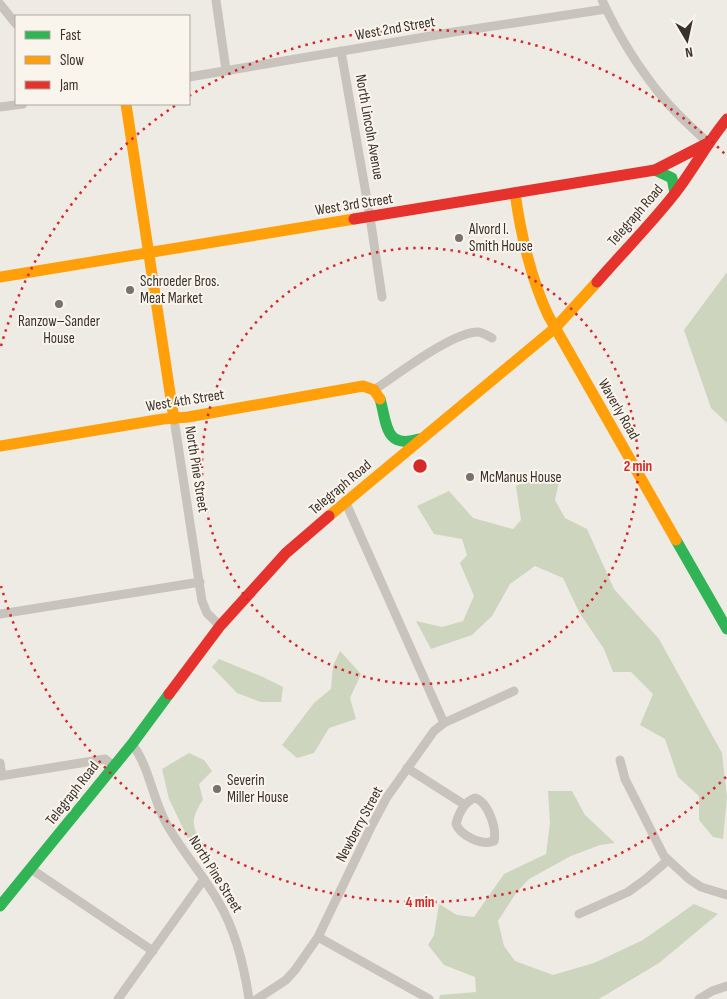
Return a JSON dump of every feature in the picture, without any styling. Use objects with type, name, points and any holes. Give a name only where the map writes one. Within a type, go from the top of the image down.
[{"type":"street","points":[[216,0],[226,70]]},
{"type":"street","points":[[602,0],[625,43],[651,83],[665,100],[708,143]]},
{"type":"street","points":[[0,4],[15,23]]},
{"type":"street","name":"West 2nd Street","points":[[190,76],[606,9]]},
{"type":"street","name":"North Lincoln Avenue","points":[[341,51],[382,297]]},
{"type":"street","points":[[0,108],[17,105]]},
{"type":"street","name":"North Pine Street","points":[[126,105],[202,601],[207,613],[220,626]]},
{"type":"street","name":"Telegraph Road","points":[[0,906],[132,744],[220,626],[286,553],[345,501],[555,328],[675,192],[703,155],[708,143],[727,120]]},
{"type":"street","name":"West 3rd Street","points":[[0,277],[655,170],[708,143]]},
{"type":"street","points":[[655,170],[672,178],[675,192]]},
{"type":"street","name":"Waverly Road","points":[[515,193],[521,238],[530,274],[539,296],[555,328],[727,628]]},
{"type":"street","points":[[389,465],[391,457],[390,436],[385,424],[382,405],[374,390],[428,353],[450,341],[466,334],[479,332],[492,338]]},
{"type":"street","name":"West 4th Street","points":[[0,446],[163,419],[174,419],[363,386],[374,390]]},
{"type":"street","points":[[390,436],[399,441],[406,442],[421,438]]},
{"type":"street","points":[[345,501],[444,723]]},
{"type":"street","points":[[0,614],[200,582]]},
{"type":"street","name":"Newberry Street","points":[[257,999],[286,980],[318,937],[371,826],[407,768],[434,731],[444,723],[514,692]]},
{"type":"street","name":"North Pine Street","points":[[132,744],[140,754],[156,803],[166,822],[219,902],[237,939],[249,999]]},
{"type":"street","points":[[0,763],[1,776],[105,758],[113,765]]},
{"type":"street","points":[[620,760],[625,779],[664,856],[689,879],[701,887],[727,895]]},
{"type":"street","points":[[407,768],[464,805]]},
{"type":"street","points":[[475,798],[484,803],[494,829],[494,841],[485,843],[461,833],[456,824],[464,805],[475,798]]},
{"type":"street","points":[[579,914],[628,892],[668,860]]},
{"type":"street","points":[[31,869],[152,951]]},
{"type":"street","points":[[118,999],[204,879]]},
{"type":"street","points":[[318,937],[429,999]]},
{"type":"street","points":[[699,999],[712,991],[727,986]]},
{"type":"green space","points":[[727,272],[727,423],[711,408],[684,330]]},
{"type":"green space","points":[[539,474],[560,477],[555,500],[565,518],[587,529],[614,589],[659,639],[722,753],[727,798],[723,839],[713,837],[699,820],[699,796],[678,777],[665,739],[640,725],[653,694],[631,672],[613,672],[604,649],[579,612],[563,578],[535,566],[510,584],[492,616],[472,635],[431,649],[416,621],[442,627],[463,621],[474,596],[460,563],[467,555],[462,539],[434,534],[417,506],[449,491],[473,518],[513,529],[521,520],[516,486]]},
{"type":"green space","points":[[340,651],[361,674],[350,698],[356,719],[329,728],[314,753],[297,758],[282,745],[314,703],[331,689],[333,666]]},
{"type":"green space","points":[[219,659],[283,687],[281,702],[261,702],[237,693],[212,667]]},
{"type":"green space","points":[[189,753],[204,760],[212,771],[199,784],[203,800],[195,815],[194,822],[200,839],[210,853],[196,855],[169,799],[162,769]]},
{"type":"green space","points":[[548,791],[572,791],[585,815],[615,843],[600,845],[571,856],[529,879],[516,893],[498,921],[504,946],[515,961],[553,975],[594,963],[643,940],[694,904],[718,914],[659,963],[599,999],[439,999],[440,995],[476,992],[475,977],[444,965],[428,945],[434,935],[439,904],[457,915],[474,917],[504,874],[546,854],[550,823]]},
{"type":"traffic: fast","points":[[655,170],[672,178],[675,193]]},
{"type":"traffic: fast","points":[[380,399],[386,425],[393,437],[399,441],[419,439]]},
{"type":"traffic: fast","points":[[676,540],[727,629]]},
{"type":"traffic: fast","points":[[0,906],[132,744],[169,694]]},
{"type":"traffic: slow","points":[[126,105],[174,419]]},
{"type":"traffic: slow","points":[[515,193],[527,256],[536,286],[548,315],[676,540]]},
{"type":"traffic: slow","points":[[0,277],[354,219]]},
{"type":"traffic: slow","points":[[329,516],[555,328],[597,282]]},
{"type":"traffic: slow","points":[[0,446],[163,419],[188,417],[363,386],[374,390],[380,399]]},
{"type":"traffic: jam","points":[[597,282],[676,192],[727,119]]},
{"type":"traffic: jam","points":[[354,219],[655,170],[708,143]]},
{"type":"traffic: jam","points":[[169,694],[220,626],[286,553],[329,516]]},
{"type":"place","name":"Alvord I. Smith House","points":[[459,238]]},
{"type":"place","name":"Schroeder Bros. Meat Market","points":[[130,290]]},
{"type":"place","name":"Ranzow–Sander House","points":[[59,304]]},
{"type":"place","name":"McManus House","points":[[470,477]]},
{"type":"place","name":"Severin Miller House","points":[[217,789]]}]
